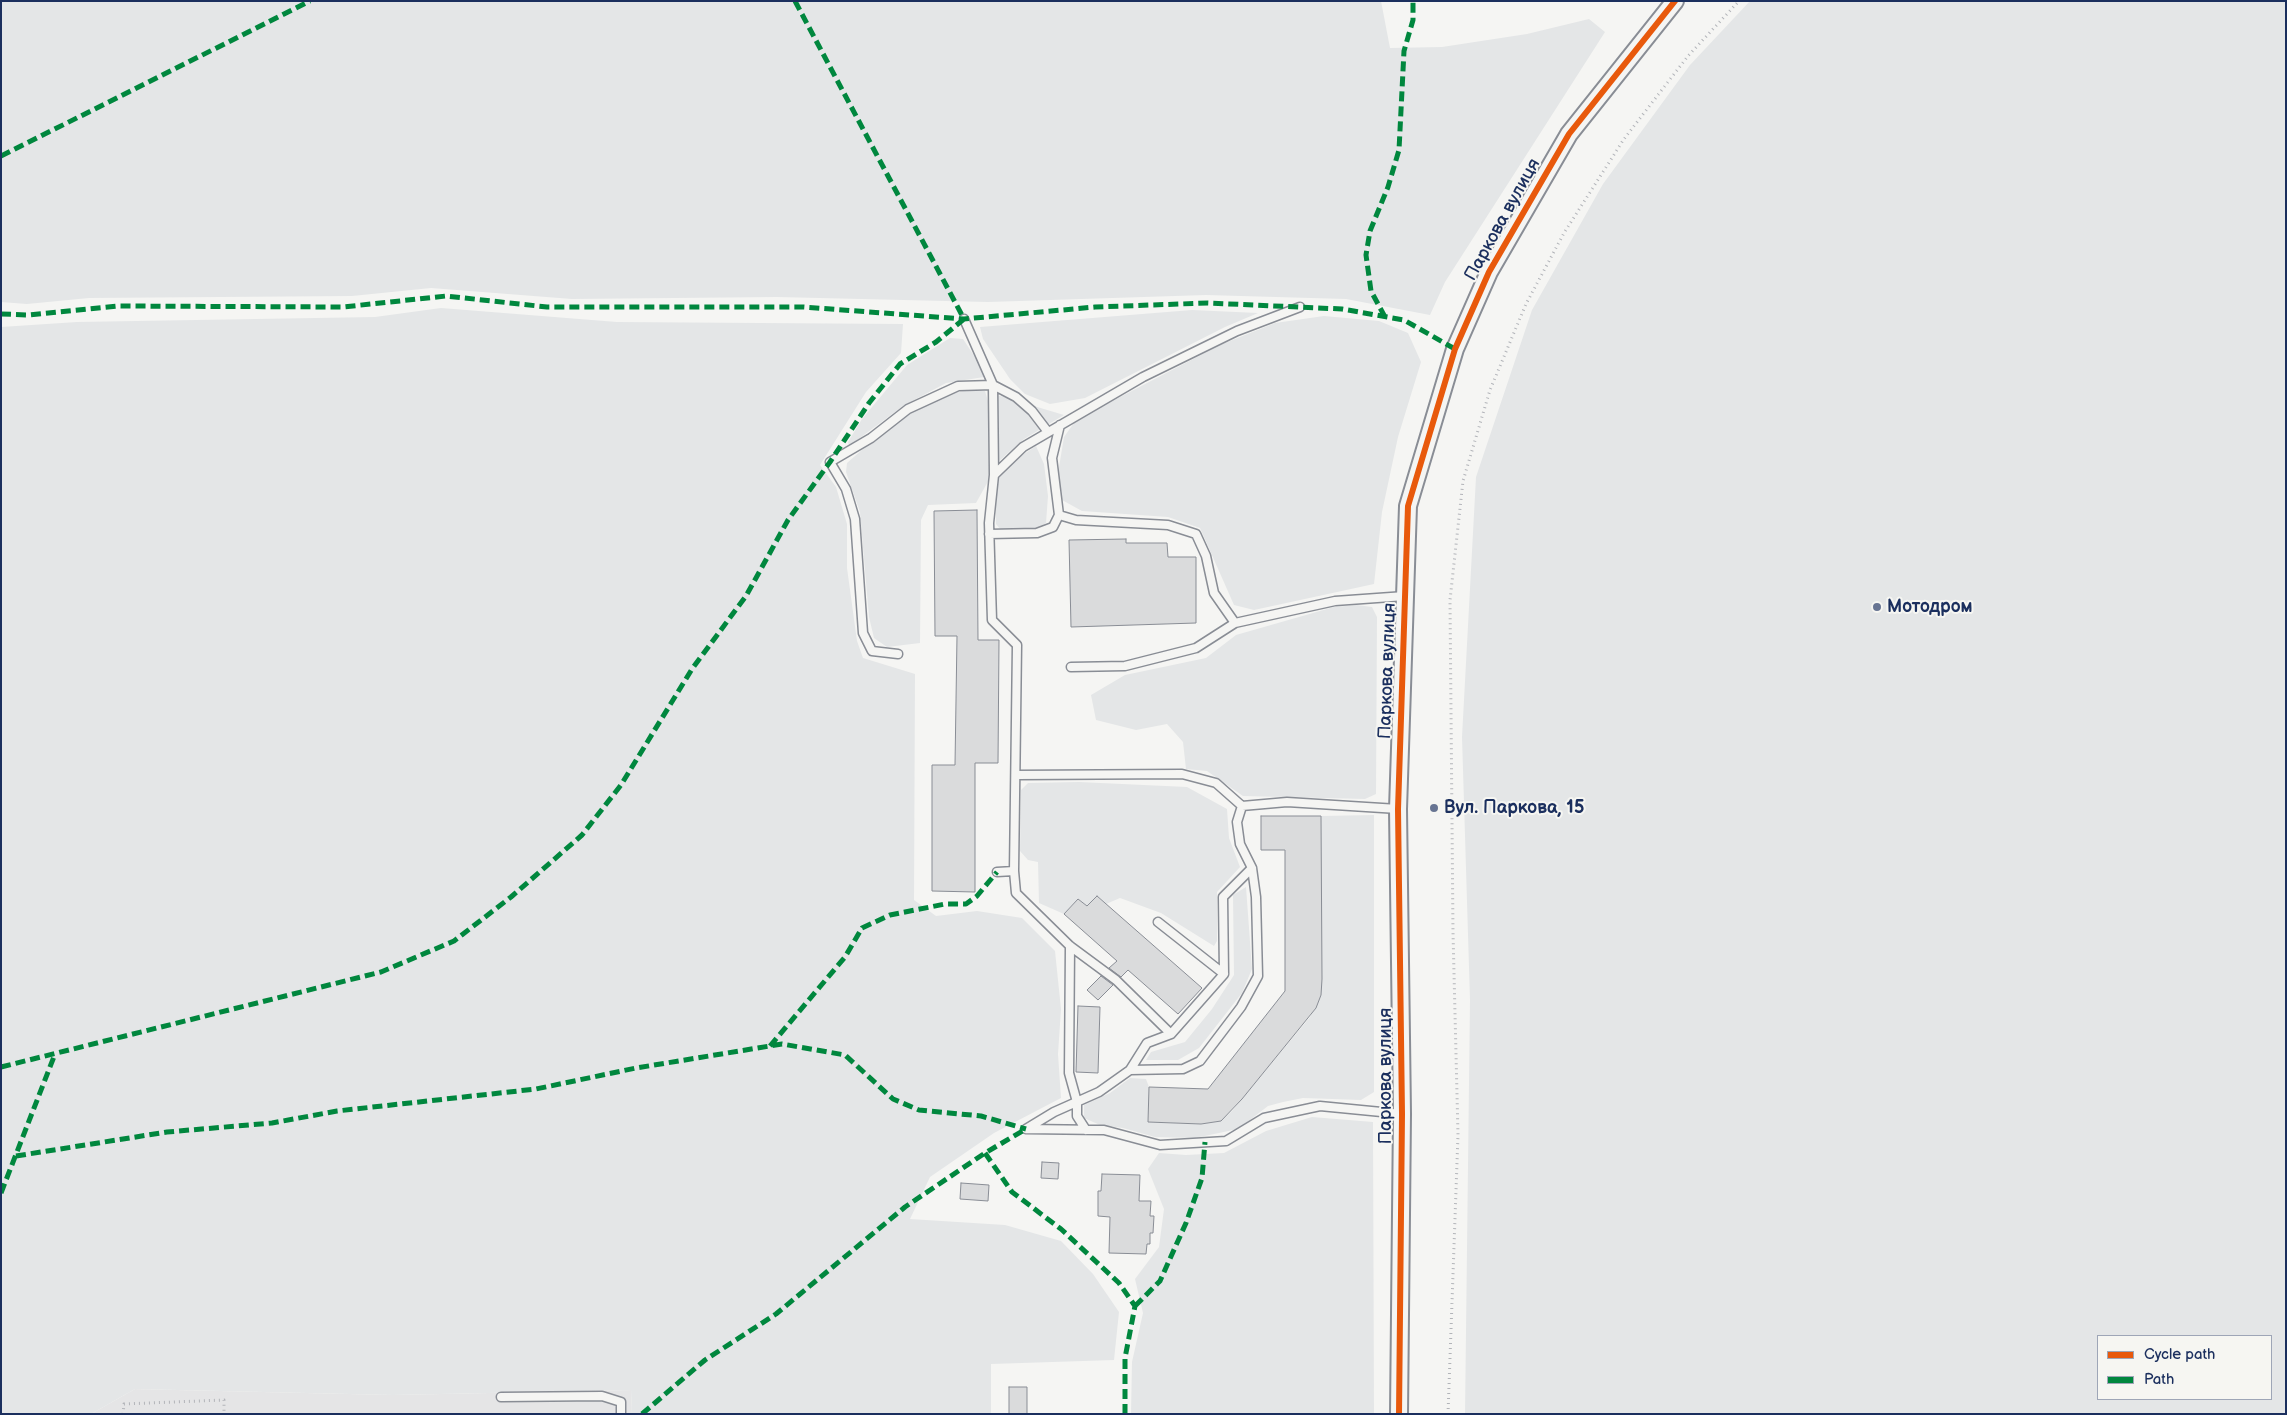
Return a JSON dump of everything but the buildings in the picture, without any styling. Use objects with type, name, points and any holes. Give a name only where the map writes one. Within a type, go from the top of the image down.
[{"type":"street","name":"Паркова вулиця","points":[[1398,1414],[1402,1114],[1398,809],[1408,506],[1455,348],[1489,272],[1569,134],[1673,2]]},
{"type":"lane","points":[[994,475],[1023,447],[1143,377],[1229,335],[1300,307]]},
{"type":"lane","points":[[964,319],[993,385],[994,475],[989,534],[992,620],[1017,645],[1017,775],[1014,871],[1016,893],[1070,946],[1116,980],[1171,1034]]},
{"type":"lane","points":[[898,654],[872,651],[863,633],[855,519],[846,490],[830,462],[871,438],[908,409],[958,386],[993,385],[1016,396],[1048,432]]},
{"type":"lane","points":[[989,534],[1037,533],[1053,527],[1059,514],[1052,458],[1060,425]]},
{"type":"lane","points":[[1059,514],[1076,520],[1168,525],[1196,534],[1206,556],[1214,593],[1235,623]]},
{"type":"lane","points":[[1071,667],[1126,666],[1196,648],[1235,623],[1335,601],[1405,596]]},
{"type":"lane","points":[[1017,775],[1182,774],[1216,784],[1242,806],[1287,802],[1398,809]]},
{"type":"lane","points":[[1130,1070],[1183,1069],[1200,1061],[1241,1007],[1258,976],[1256,896],[1252,868],[1240,844],[1237,822],[1242,806]]},
{"type":"lane","points":[[1252,868],[1223,896],[1224,974],[1171,1034],[1147,1043],[1130,1070],[1099,1092],[1054,1112],[1026,1129],[1104,1130],[1160,1145],[1226,1141],[1264,1118],[1320,1106],[1402,1114]]},
{"type":"lane","points":[[997,872],[1014,871]]},
{"type":"lane","points":[[1158,922],[1224,974]]},
{"type":"lane","points":[[1070,946],[1069,1073],[1077,1102],[1077,1116],[1086,1130]]},
{"type":"lane","points":[[501,1398],[602,1396],[621,1402],[621,1414]]},
{"type":"path","points":[[1448,1414],[1458,1135],[1453,932],[1450,600],[1464,481],[1490,390],[1526,304],[1564,233],[1624,139],[1688,56],[1739,1]]},
{"type":"path","points":[[123,1414],[124,1404],[224,1400],[224,1414]]},
{"type":"shaded area","points":[[1,1],[1381,1],[1390,48],[1442,47],[1527,34],[1589,19],[1605,32],[1445,282],[1430,315],[1346,299],[1206,295],[988,302],[777,297],[572,299],[431,288],[352,296],[89,298],[27,304],[1,302]]},
{"type":"shaded area","name":"Мотодром","points":[[1750,1],[2286,1],[2286,1414],[1465,1414],[1470,1000],[1462,737],[1476,477],[1532,310],[1603,184],[1690,65]]},
{"type":"shaded area","points":[[441,308],[617,322],[903,324],[901,353],[866,392],[820,465],[836,487],[847,524],[847,568],[857,641],[863,658],[915,674],[914,900],[936,916],[977,911],[1022,918],[1055,951],[1061,1009],[1058,1054],[1061,1098],[994,1133],[930,1177],[910,1219],[1005,1225],[1061,1241],[1093,1274],[1119,1312],[1114,1360],[991,1364],[991,1414],[632,1414],[631,1390],[393,1395],[135,1389],[91,1414],[1,1414],[1,327],[77,322],[375,317]]},
{"type":"shaded area","points":[[1192,310],[1258,313],[1225,327],[1085,398],[1050,404],[1025,394],[1010,379],[983,339],[980,327]]},
{"type":"shaded area","points":[[1324,316],[1379,321],[1408,333],[1421,362],[1398,437],[1382,512],[1374,584],[1254,610],[1234,605],[1200,528],[1168,517],[1082,511],[1062,500],[1058,473],[1064,437],[1076,420],[1220,345],[1275,323]]},
{"type":"shaded area","points":[[950,338],[963,339],[985,372],[984,377],[946,383],[903,406],[849,446],[848,442],[862,419],[907,365]]},
{"type":"shaded area","points":[[967,390],[985,391],[988,401],[991,476],[976,503],[928,505],[921,520],[920,643],[887,647],[874,638],[869,617],[860,512],[846,472],[847,463],[871,442],[920,407],[946,395]]},
{"type":"shaded area","points":[[997,395],[1064,415],[1024,439],[999,461]]},
{"type":"shaded area","points":[[1036,446],[1044,464],[1048,496],[1046,523],[1038,528],[1001,530],[996,524],[999,476],[1018,458]]},
{"type":"shaded area","points":[[1357,605],[1372,607],[1377,617],[1376,794],[1365,799],[1243,796],[1207,771],[1186,769],[1183,742],[1167,724],[1136,730],[1096,720],[1091,695],[1125,675],[1206,658],[1236,635],[1334,607]]},
{"type":"shaded area","points":[[1079,782],[1187,787],[1227,809],[1229,838],[1240,867],[1217,892],[1217,941],[1214,946],[1161,913],[1120,898],[1106,904],[1097,896],[1087,906],[1078,899],[1064,914],[1039,903],[1038,862],[1028,860],[1020,851],[1021,790],[1028,783]]},
{"type":"shaded area","points":[[1374,815],[1374,1092],[1361,1100],[1303,1098],[1283,1102],[1268,1106],[1238,1129],[1195,1138],[1155,1137],[1123,1128],[1100,1125],[1084,1118],[1084,1105],[1110,1093],[1130,1078],[1146,1079],[1149,1087],[1148,1122],[1201,1124],[1221,1121],[1232,1111],[1310,1017],[1321,995],[1321,816]]},
{"type":"shaded area","points":[[1246,887],[1252,969],[1242,993],[1199,1048],[1178,1060],[1146,1060],[1151,1052],[1185,1042],[1212,1009],[1234,975],[1233,895]]},
{"type":"shaded area","points":[[1312,1117],[1373,1122],[1374,1414],[1131,1414],[1132,1362],[1143,1313],[1135,1279],[1159,1247],[1164,1209],[1148,1169],[1159,1153],[1186,1155],[1224,1153],[1266,1131]]},
{"type":"shaded area","points":[[135,1389],[393,1395],[631,1390],[632,1414],[91,1414]]},
{"type":"marked path","points":[[1,156],[310,1]]},
{"type":"marked path","points":[[1,1067],[381,972],[454,941],[511,897],[582,835],[621,785],[692,669],[746,596],[788,520],[830,462],[869,403],[900,364],[936,342],[964,319],[795,1]]},
{"type":"marked path","points":[[1385,317],[1371,291],[1366,255],[1370,231],[1388,187],[1399,150],[1404,51],[1413,20],[1413,1]]},
{"type":"marked path","points":[[1,314],[29,315],[118,306],[343,307],[446,296],[547,307],[803,307],[964,319],[1095,307],[1208,303],[1342,309],[1404,320],[1455,349]]},
{"type":"marked path","points":[[770,1046],[845,957],[862,928],[890,915],[945,904],[966,904],[977,896],[997,872]]},
{"type":"marked path","points":[[16,1156],[167,1132],[272,1123],[337,1111],[536,1089],[636,1068],[782,1044],[845,1055],[893,1099],[919,1110],[981,1116],[1026,1129]]},
{"type":"marked path","points":[[1,1193],[55,1054]]},
{"type":"marked path","points":[[642,1414],[705,1360],[776,1314],[905,1207],[985,1153],[1026,1129]]},
{"type":"marked path","points":[[1135,1306],[1160,1281],[1186,1223],[1202,1178],[1205,1142]]},
{"type":"marked path","points":[[985,1153],[1012,1192],[1061,1229],[1119,1283],[1135,1306],[1125,1358],[1125,1414]]},
{"type":"cycle path","points":[[1399,1414],[1402,1114],[1398,809],[1408,506],[1455,349],[1489,272],[1569,134],[1675,1]]},
{"type":"place","name":"Мотодром","points":[[1877,607]]},
{"type":"place","name":"Вул. Паркова, 15","points":[[1434,808]]}]
